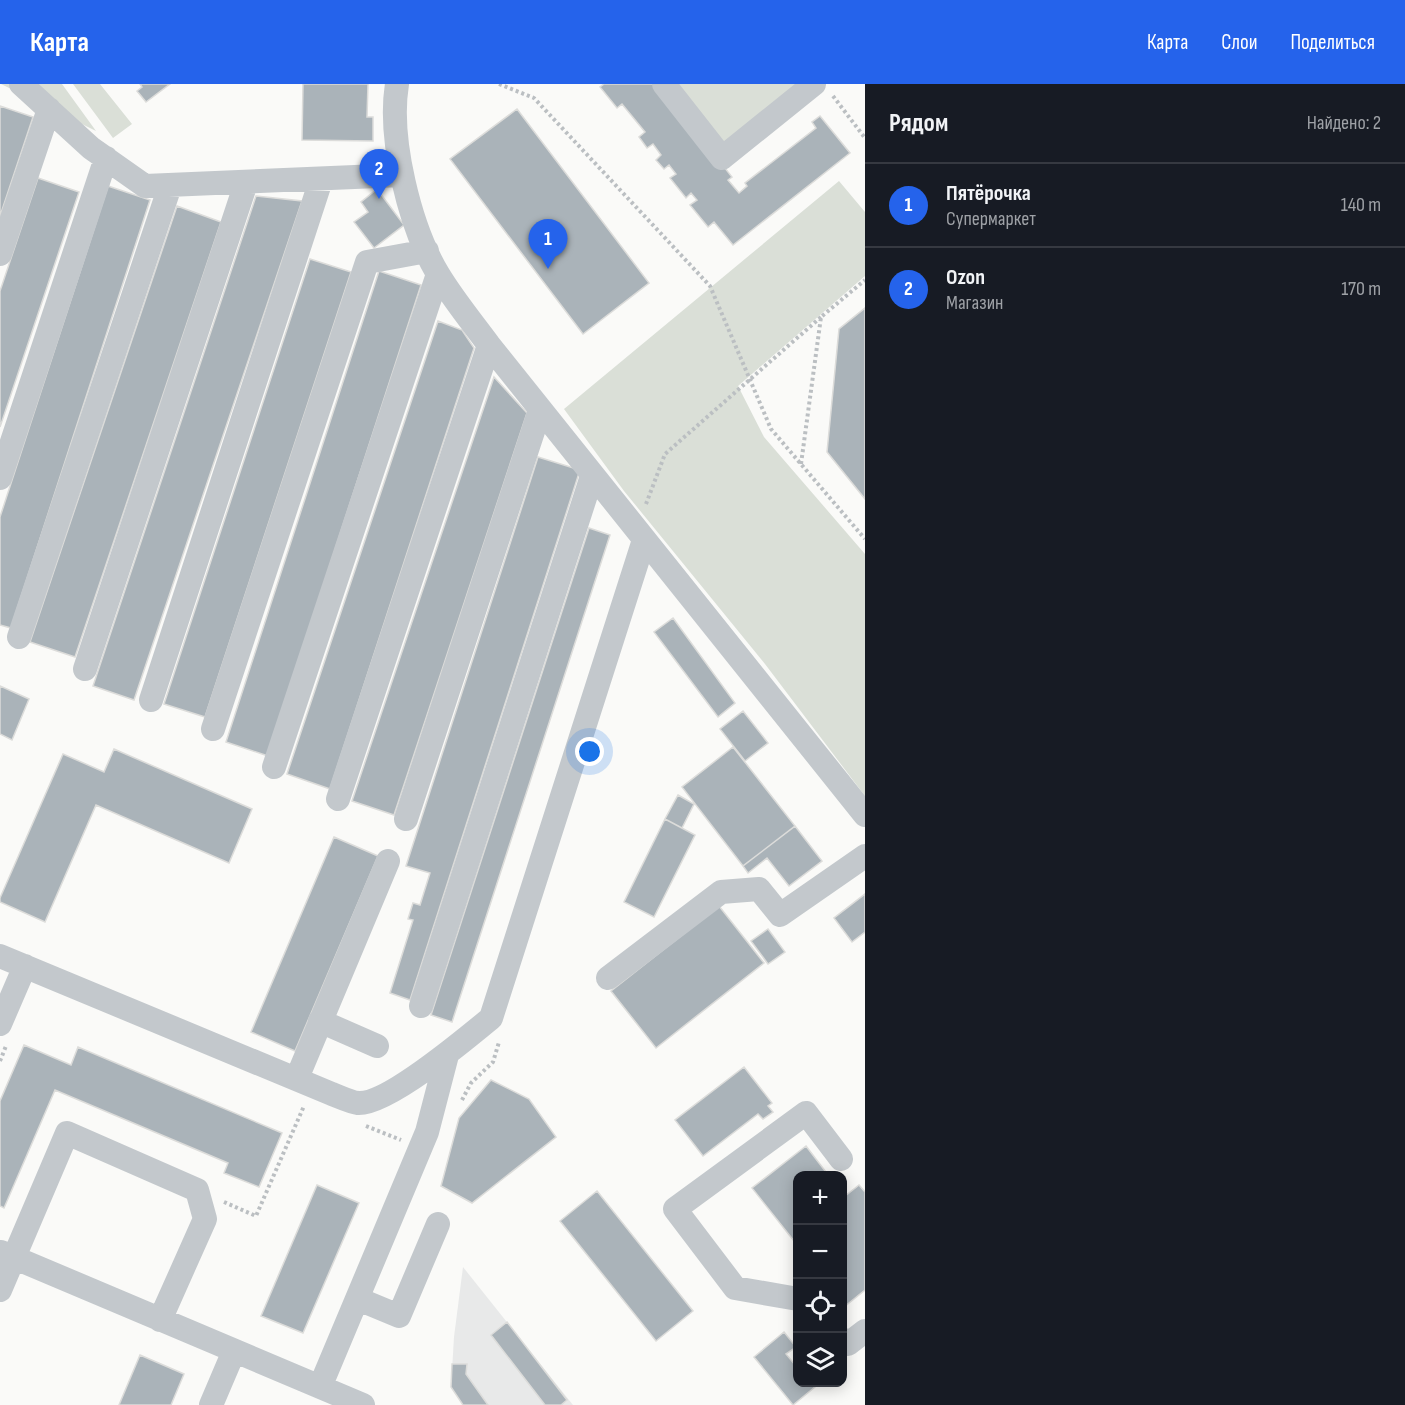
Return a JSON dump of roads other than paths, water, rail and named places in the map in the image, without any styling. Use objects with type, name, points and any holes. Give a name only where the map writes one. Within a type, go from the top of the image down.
[{"type":"street","points":[[21,84],[105,158],[145,186],[402,175]]},
{"type":"street","points":[[397,84],[394,121],[402,175],[427,251],[438,274],[489,345],[592,476],[865,815]]},
{"type":"street","points":[[664,84],[722,158],[822,88]]},
{"type":"street","points":[[0,254],[49,110]]},
{"type":"street","points":[[0,478],[105,158]]},
{"type":"street","points":[[151,700],[321,180]]},
{"type":"street","points":[[85,669],[246,183]]},
{"type":"street","points":[[19,637],[170,186]]},
{"type":"street","points":[[213,729],[367,262],[427,251]]},
{"type":"street","points":[[274,767],[438,274]]},
{"type":"street","points":[[338,799],[489,345]]},
{"type":"street","points":[[406,819],[540,410]]},
{"type":"street","points":[[422,1006],[592,476]]},
{"type":"street","points":[[0,956],[332,1094],[359,1103],[379,1098],[447,1055],[491,1018],[640,536]]},
{"type":"street","points":[[608,978],[721,892],[759,889],[780,915],[865,856]]},
{"type":"street","points":[[297,1078],[388,861]]},
{"type":"street","points":[[4,1033],[25,966]]},
{"type":"street","points":[[320,1021],[378,1046]]},
{"type":"street","points":[[320,1387],[427,1132],[447,1055]]},
{"type":"street","points":[[793,1298],[735,1288],[675,1209],[806,1113],[841,1159]]},
{"type":"street","points":[[0,1290],[7,1255],[67,1133],[197,1190],[205,1219],[160,1320]]},
{"type":"street","points":[[358,1299],[399,1316],[438,1224]]},
{"type":"street","points":[[7,1255],[363,1405]]},
{"type":"street","points":[[847,1343],[865,1331]]},
{"type":"street","points":[[211,1405],[234,1352]]},
{"type":"place","name":"Ozon","points":[[379,199]]},
{"type":"place","name":"Пятёрочка","points":[[548,269]]}]
